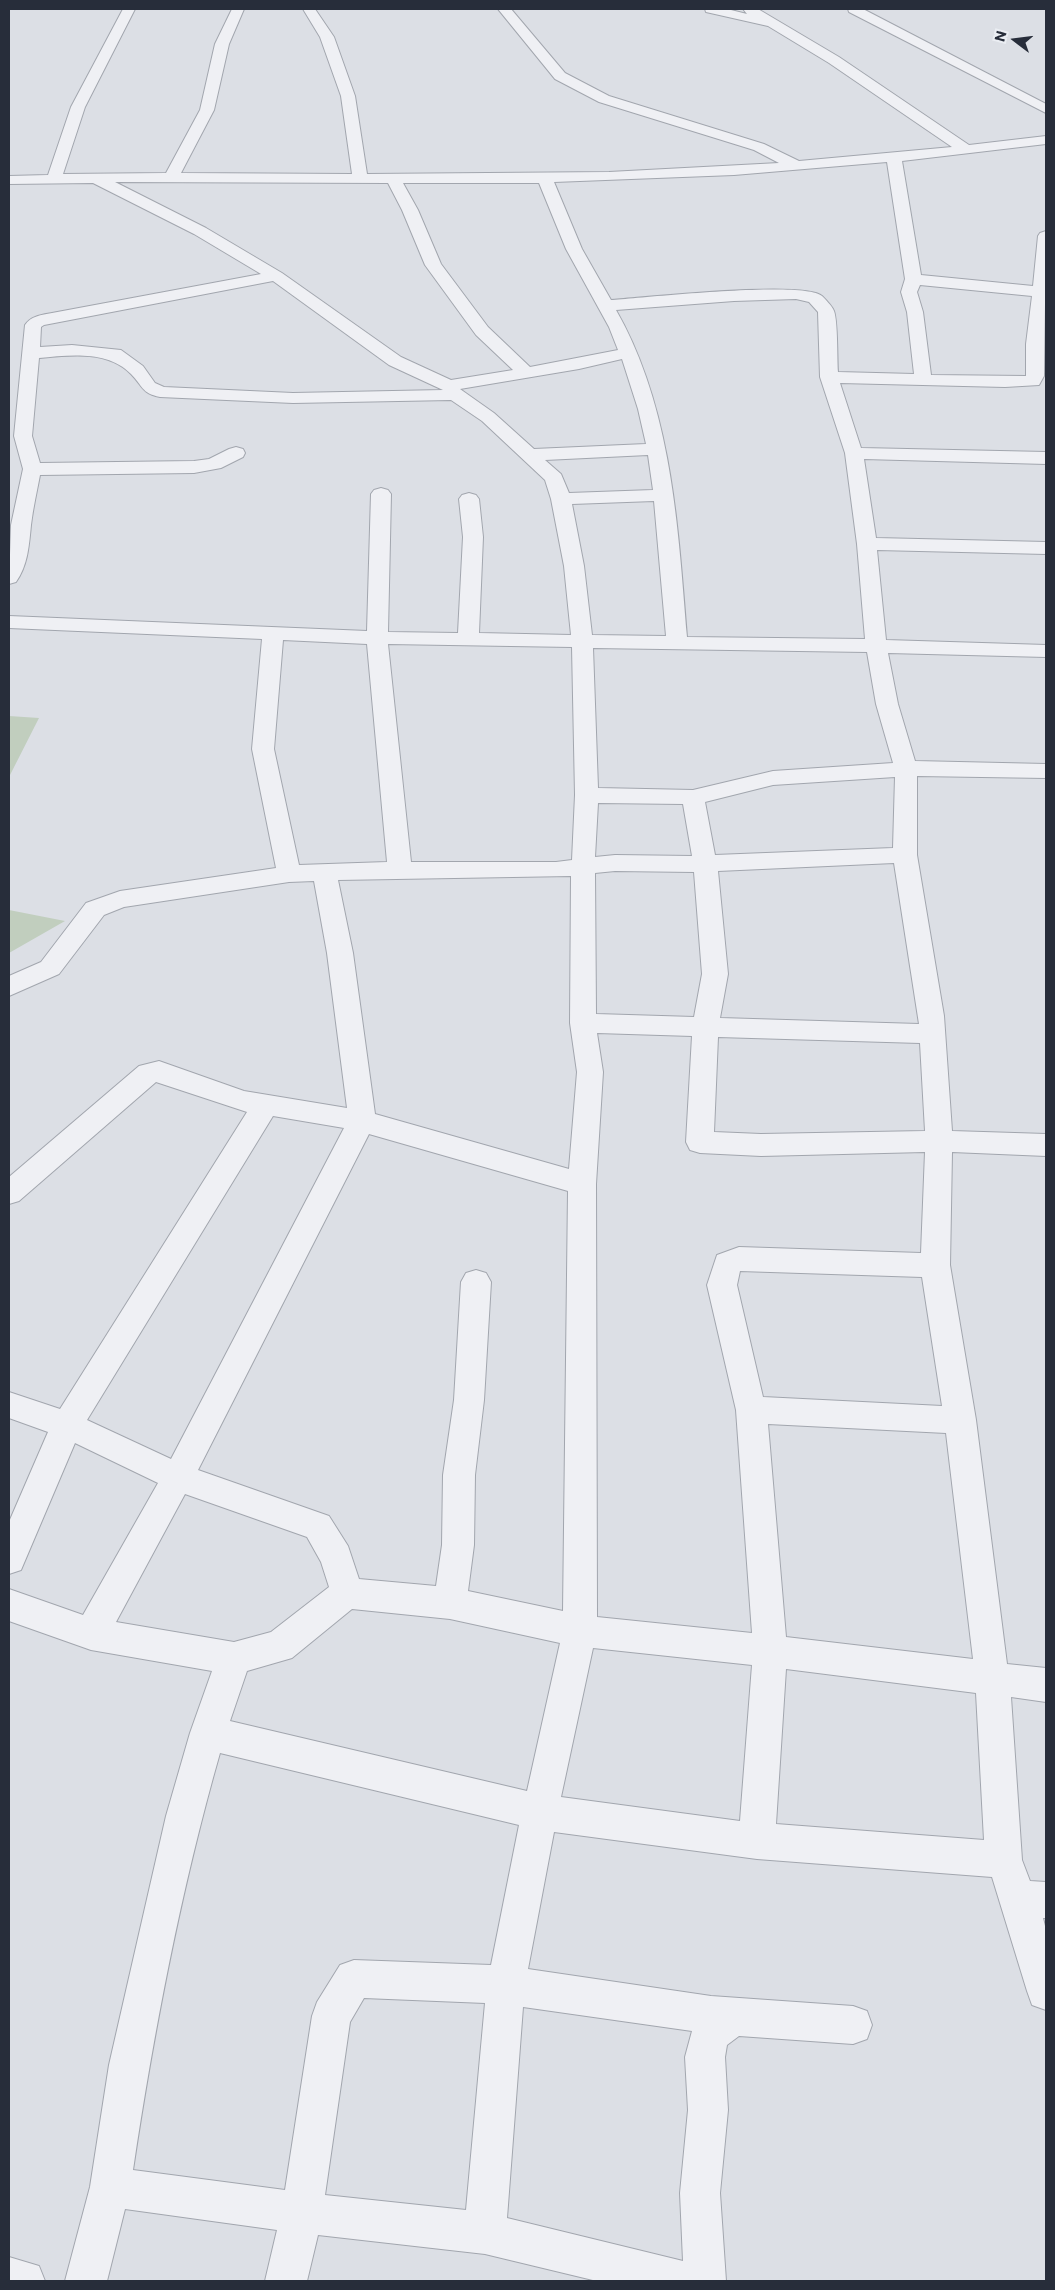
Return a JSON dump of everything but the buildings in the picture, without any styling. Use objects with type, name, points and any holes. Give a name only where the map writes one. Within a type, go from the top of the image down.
[{"type":"street","points":[[54,178],[78,107],[129,9]]},
{"type":"street","points":[[171,178],[207,110],[222,44],[238,9]]},
{"type":"street","points":[[309,9],[327,37],[348,96],[360,177]]},
{"type":"street","points":[[504,9],[560,76],[604,100],[759,147],[794,165]]},
{"type":"street","points":[[711,9],[776,24]]},
{"type":"street","points":[[749,9],[834,60],[967,150]]},
{"type":"street","points":[[854,9],[1046,109]]},
{"type":"street","points":[[9,180],[54,178],[545,178],[680,174],[894,157],[1046,140]]},
{"type":"street","points":[[894,157],[913,279],[909,292],[915,312],[923,379]]},
{"type":"street","points":[[95,178],[200,231],[276,276],[395,362],[452,391],[488,417],[554,478],[561,499],[574,566],[582,641],[587,795],[583,868],[583,1024],[590,1072],[582,1184],[580,1631],[540,1812],[506,1985],[485,2234]]},
{"type":"street","points":[[393,178],[410,210],[433,265],[482,331],[526,373]]},
{"type":"street","points":[[545,178],[561,223],[604,306],[621,334],[638,382],[655,449],[663,495],[677,642]]},
{"type":"street","points":[[829,377],[1012,382],[1032,380],[1035,376],[1034,344],[1042,292],[1046,236]]},
{"type":"street","points":[[9,578],[13,571],[20,543],[21,525],[32,469],[16,435],[31,353],[23,333],[38,321],[276,276]]},
{"type":"street","points":[[913,279],[1042,292]]},
{"type":"street","points":[[604,306],[796,294],[815,298],[826,312],[829,377],[854,453],[867,544],[876,646],[887,704],[906,769],[906,855],[933,1034],[939,1141],[935,1265],[960,1420],[992,1679],[1004,1860],[1032,1899],[1046,1991]]},
{"type":"street","points":[[31,353],[72,350],[116,354],[137,370],[149,387],[160,392],[293,398],[452,391],[526,373],[627,353]]},
{"type":"street","points":[[528,455],[655,449]]},
{"type":"street","points":[[854,453],[1046,458]]},
{"type":"street","points":[[32,469],[194,468],[214,464],[236,454]]},
{"type":"street","points":[[382,494],[378,555],[378,638],[400,870]]},
{"type":"street","points":[[561,499],[663,495]]},
{"type":"street","points":[[468,638],[473,537],[469,499]]},
{"type":"street","points":[[867,544],[1046,548]]},
{"type":"street","points":[[9,622],[378,638],[677,642],[1046,651]]},
{"type":"street","points":[[272,633],[263,749],[290,874]]},
{"type":"street","points":[[587,795],[693,797],[773,778],[906,769],[1046,771]]},
{"type":"street","points":[[693,797],[705,864],[715,974],[705,1026],[700,1142],[761,1145],[939,1141],[1046,1145]]},
{"type":"street","points":[[9,987],[50,968],[95,909],[120,899],[290,874],[400,870],[556,870],[615,863],[705,864],[906,855]]},
{"type":"street","points":[[91,1634],[178,1477],[362,1121],[340,953],[325,873]]},
{"type":"street","points":[[583,1024],[933,1034]]},
{"type":"street","points":[[9,1192],[148,1072],[159,1072],[242,1101],[362,1121],[582,1184]]},
{"type":"street","points":[[9,1559],[67,1425],[266,1105]]},
{"type":"street","points":[[757,1841],[770,1651],[751,1410],[722,1284],[728,1263],[739,1259],[935,1265]]},
{"type":"street","points":[[450,1603],[458,1545],[458,1475],[469,1400],[476,1282]]},
{"type":"street","points":[[9,1405],[67,1425],[178,1477],[318,1526],[336,1558],[347,1593]]},
{"type":"street","points":[[751,1410],[960,1420]]},
{"type":"street","points":[[9,1605],[91,1634],[234,1658],[280,1646],[347,1593],[450,1603],[580,1631],[770,1651],[1046,1685]]},
{"type":"street","points":[[86,2281],[110,2186],[129,2065],[184,1816],[208,1733],[234,1658]]},
{"type":"street","points":[[208,1733],[540,1812],[757,1841],[1004,1860]]},
{"type":"street","points":[[286,2281],[302,2213],[331,2016],[354,1979],[506,1985],[734,2016],[853,2025]]},
{"type":"street","points":[[705,2281],[700,2193],[708,2110],[704,2057],[710,2034],[734,2016]]},
{"type":"street","points":[[110,2186],[302,2213],[485,2234],[681,2281]]},
{"type":"street","points":[[9,2278],[24,2281]]},
{"type":"green space","points":[[9,716],[39,718],[9,777]]},
{"type":"green space","points":[[9,910],[65,921],[9,953]]}]
